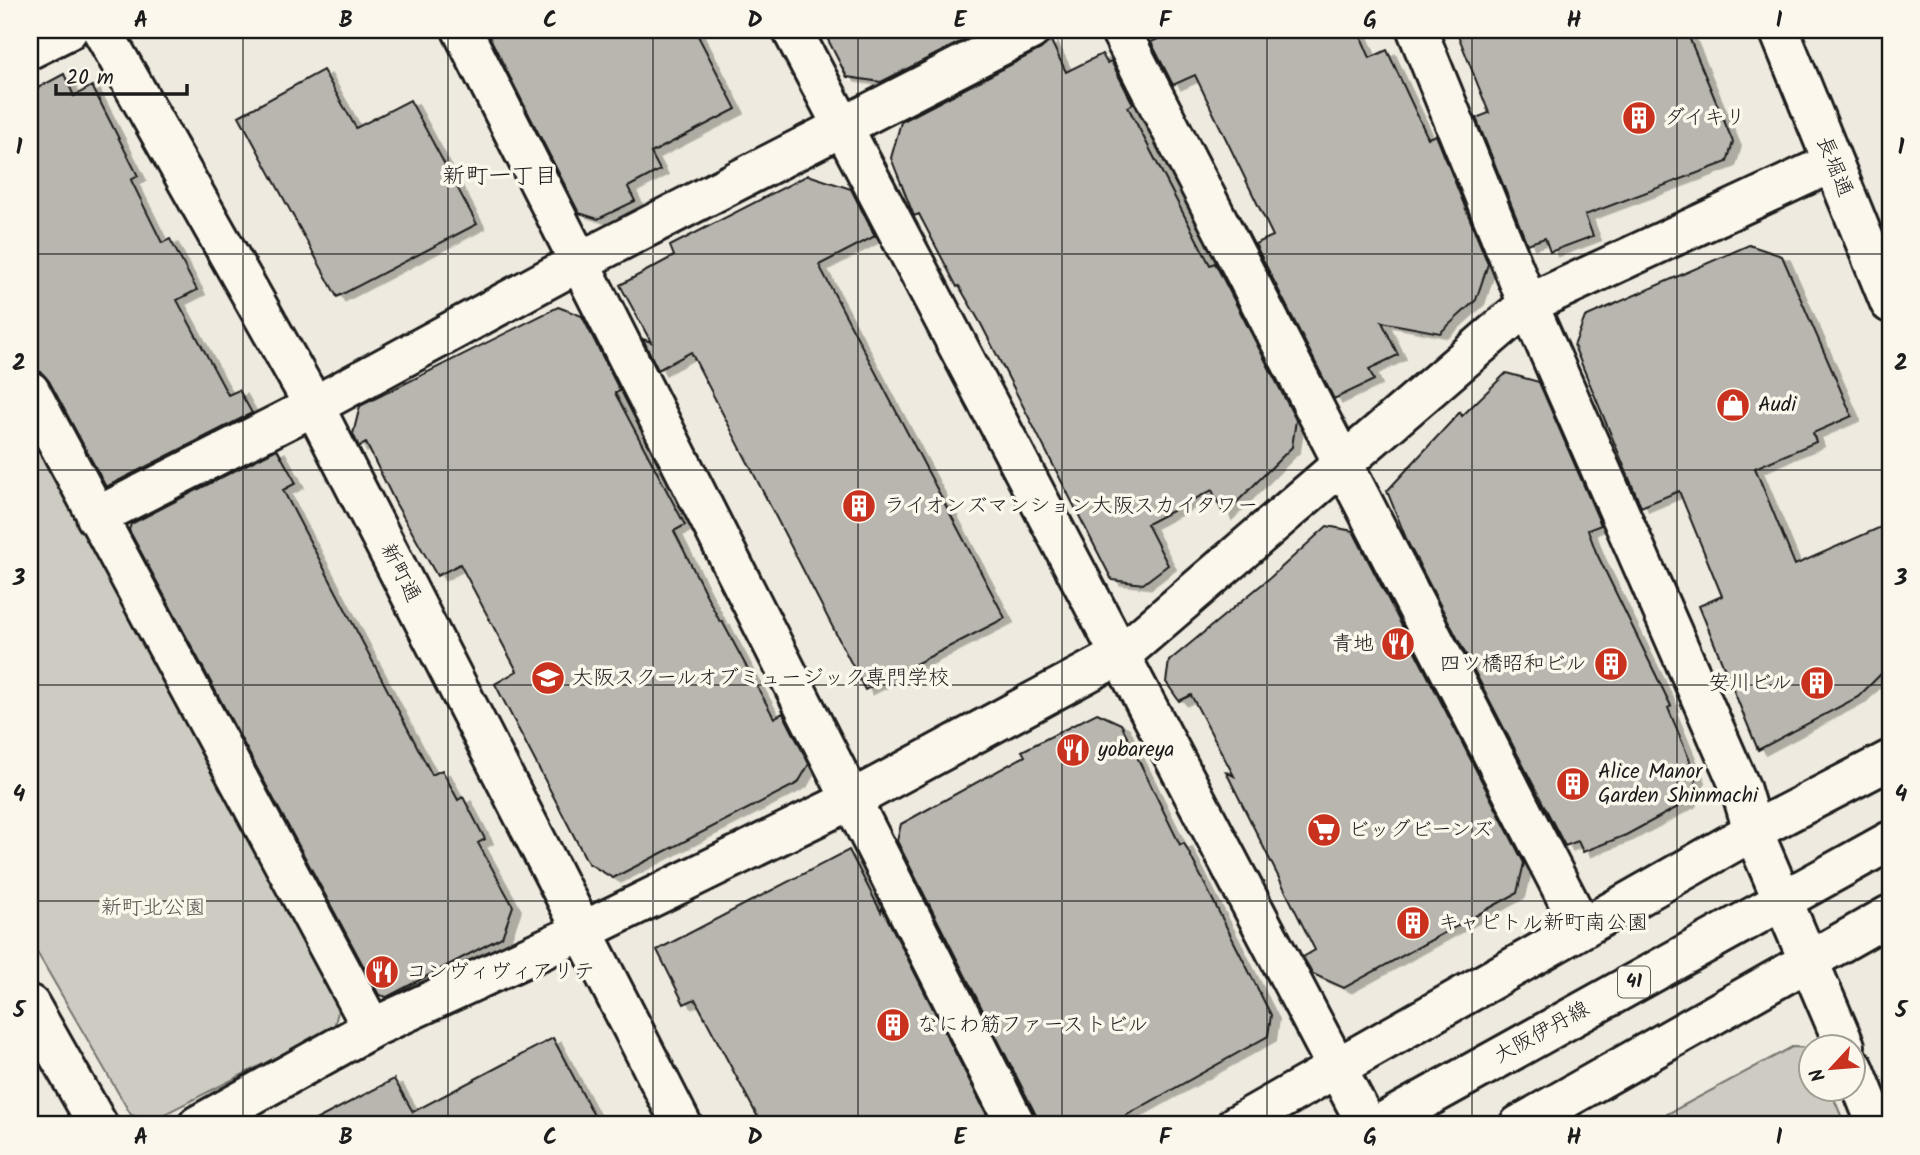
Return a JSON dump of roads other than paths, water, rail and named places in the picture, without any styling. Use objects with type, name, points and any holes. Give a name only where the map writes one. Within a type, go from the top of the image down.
[{"type":"street","points":[[30,49],[68,30]]},
{"type":"street","name":"新町通","points":[[102,30],[314,406],[682,1125]]},
{"type":"street","points":[[462,30],[1016,1125]]},
{"type":"street","points":[[792,30],[1367,1125]]},
{"type":"street","points":[[96,517],[314,406],[579,262],[1031,30]]},
{"type":"street","points":[[1120,30],[1581,926]]},
{"type":"street","points":[[1417,30],[1528,304],[1740,787],[1753,831],[1839,1032]]},
{"type":"street","name":"長堀通","points":[[1779,30],[1890,303]]},
{"type":"street","points":[[198,1125],[372,1028],[583,931],[853,799],[1122,654],[1528,304],[1832,163]]},
{"type":"street","points":[[30,391],[372,1028]]},
{"type":"street","points":[[1236,1125],[1581,926],[1753,831],[1890,760]]},
{"type":"street","name":"大阪伊丹線","points":[[1378,1125],[1890,841]]},
{"type":"street","points":[[1519,1125],[1890,915]]},
{"type":"street","points":[[30,1005],[98,1125]]},
{"type":"street","points":[[1867,1102],[1877,1125]]},
{"type":"place","name":"ダイキリ","points":[[1639,118]]},
{"type":"place","name":"Audi","points":[[1733,405]]},
{"type":"place","name":"ライオンズマンション大阪スカイタワー","points":[[859,506]]},
{"type":"place","name":"青地","points":[[1398,644]]},
{"type":"place","name":"四ツ橋昭和ビル","points":[[1611,664]]},
{"type":"place","name":"大阪スクールオブミュージック専門学校","points":[[548,678]]},
{"type":"place","name":"安川ビル","points":[[1817,683]]},
{"type":"place","name":"yobareya","points":[[1073,750]]},
{"type":"place","name":"Alice Manor Garden Shinmachi","points":[[1573,784]]},
{"type":"place","name":"ビッグビーンズ","points":[[1324,830]]},
{"type":"place","name":"キャピトル新町南公園","points":[[1413,923]]},
{"type":"place","name":"コンヴィヴィアリテ","points":[[382,972]]},
{"type":"place","name":"なにわ筋ファーストビル","points":[[893,1025]]},
{"type":"district","name":"新町一丁目","points":[[500,177]]},
{"type":"park label","name":"新町北公園","points":[[153,908]]}]
